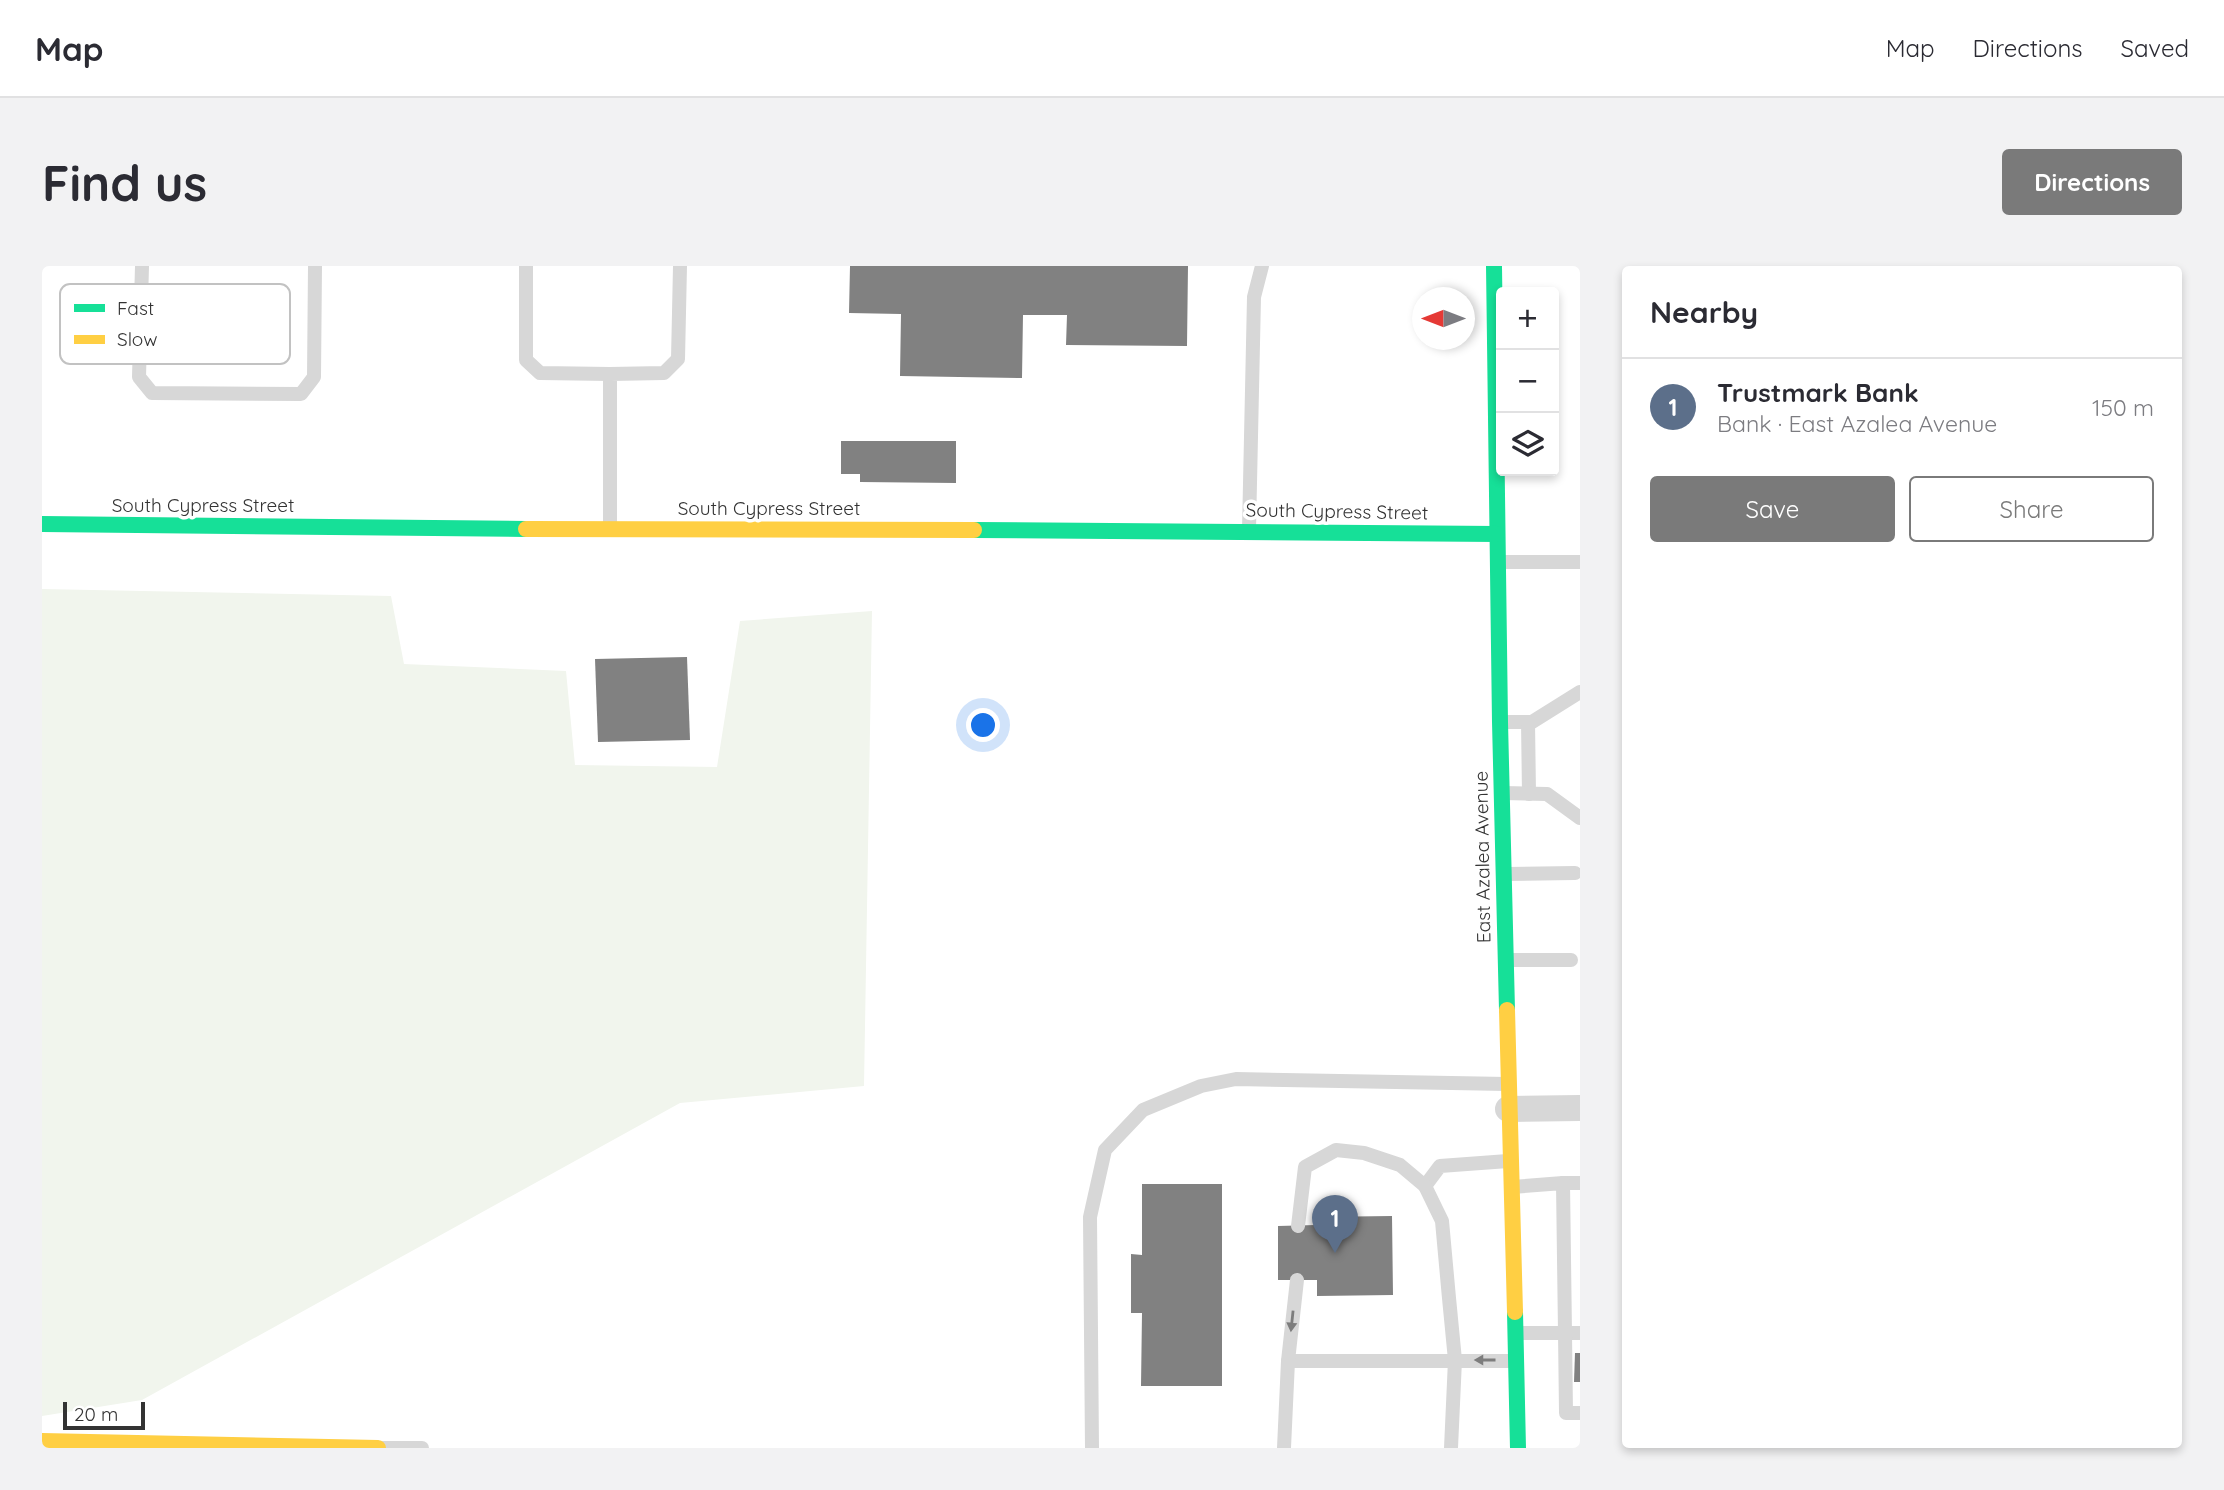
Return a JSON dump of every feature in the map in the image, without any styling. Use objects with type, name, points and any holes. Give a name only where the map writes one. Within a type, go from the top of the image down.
[{"type":"street","name":"East Azalea Avenue","points":[[1494,266],[1500,722],[1518,1448]]},
{"type":"street","name":"South Cypress Street","points":[[42,524],[1497,534]]},
{"type":"street","points":[[1508,1096],[1580,1108]]},
{"type":"street","points":[[42,1441],[378,1448]]},
{"type":"lane","points":[[142,266],[142,284]]},
{"type":"lane","points":[[139,364],[139,377],[152,393],[301,394],[313,377],[314,266]]},
{"type":"lane","points":[[526,266],[526,360],[540,373],[664,373],[678,359],[680,266]]},
{"type":"lane","points":[[1249,531],[1254,297],[1262,266]]},
{"type":"lane","points":[[610,373],[610,529]]},
{"type":"lane","points":[[1497,562],[1580,562]]},
{"type":"lane","points":[[1500,722],[1532,722],[1580,692]]},
{"type":"lane","points":[[1528,722],[1529,794]]},
{"type":"lane","points":[[1502,793],[1547,794],[1580,818]]},
{"type":"lane","points":[[1504,874],[1574,873]]},
{"type":"lane","points":[[1505,960],[1571,960]]},
{"type":"lane","points":[[1091,1448],[1090,1217],[1105,1150],[1143,1110],[1201,1086],[1236,1079],[1508,1096]]},
{"type":"lane","points":[[1298,1226],[1305,1167],[1336,1150],[1364,1153],[1400,1165],[1425,1186],[1442,1221],[1454,1360],[1451,1448]]},
{"type":"lane","points":[[1425,1186],[1440,1166],[1510,1161]]},
{"type":"lane","points":[[1563,1183],[1573,1333],[1566,1413],[1580,1413]]},
{"type":"lane","points":[[1511,1187],[1580,1183]]},
{"type":"lane","points":[[1284,1448],[1288,1361],[1297,1280]]},
{"type":"lane","points":[[1515,1334],[1573,1333]]},
{"type":"lane","points":[[1288,1361],[1516,1361]]},
{"type":"lane","points":[[378,1448],[422,1448]]},
{"type":"shaded area","points":[[42,589],[391,596],[404,664],[566,671],[575,765],[717,767],[740,621],[872,611],[864,1086],[680,1103],[142,1400],[42,1416]]},
{"type":"building","points":[[850,266],[1188,266],[1187,346],[1066,345],[1067,315],[1023,315],[1022,378],[900,376],[901,314],[849,313]]},
{"type":"building","points":[[841,441],[956,441],[956,483],[860,482],[860,474],[841,474]]},
{"type":"building","points":[[687,657],[690,740],[598,742],[595,659]]},
{"type":"building","points":[[1142,1184],[1222,1184],[1222,1386],[1141,1386],[1142,1313],[1131,1313],[1131,1254],[1142,1255]]},
{"type":"building","points":[[1392,1216],[1393,1295],[1317,1296],[1317,1280],[1278,1280],[1278,1226],[1316,1225],[1316,1217]]},
{"type":"building","points":[[1575,1353],[1580,1353],[1580,1382],[1574,1382]]},
{"type":"traffic: fast","points":[[1494,266],[1507,1010]]},
{"type":"traffic: fast","points":[[42,524],[526,529]]},
{"type":"traffic: fast","points":[[974,530],[1497,534]]},
{"type":"traffic: fast","points":[[1515,1312],[1518,1448]]},
{"type":"traffic: slow","points":[[526,529],[974,530]]},
{"type":"traffic: slow","points":[[1507,1010],[1515,1312]]},
{"type":"traffic: slow","points":[[42,1441],[378,1448]]},
{"type":"place","name":"Trustmark Bank","points":[[1335,1253]]}]
